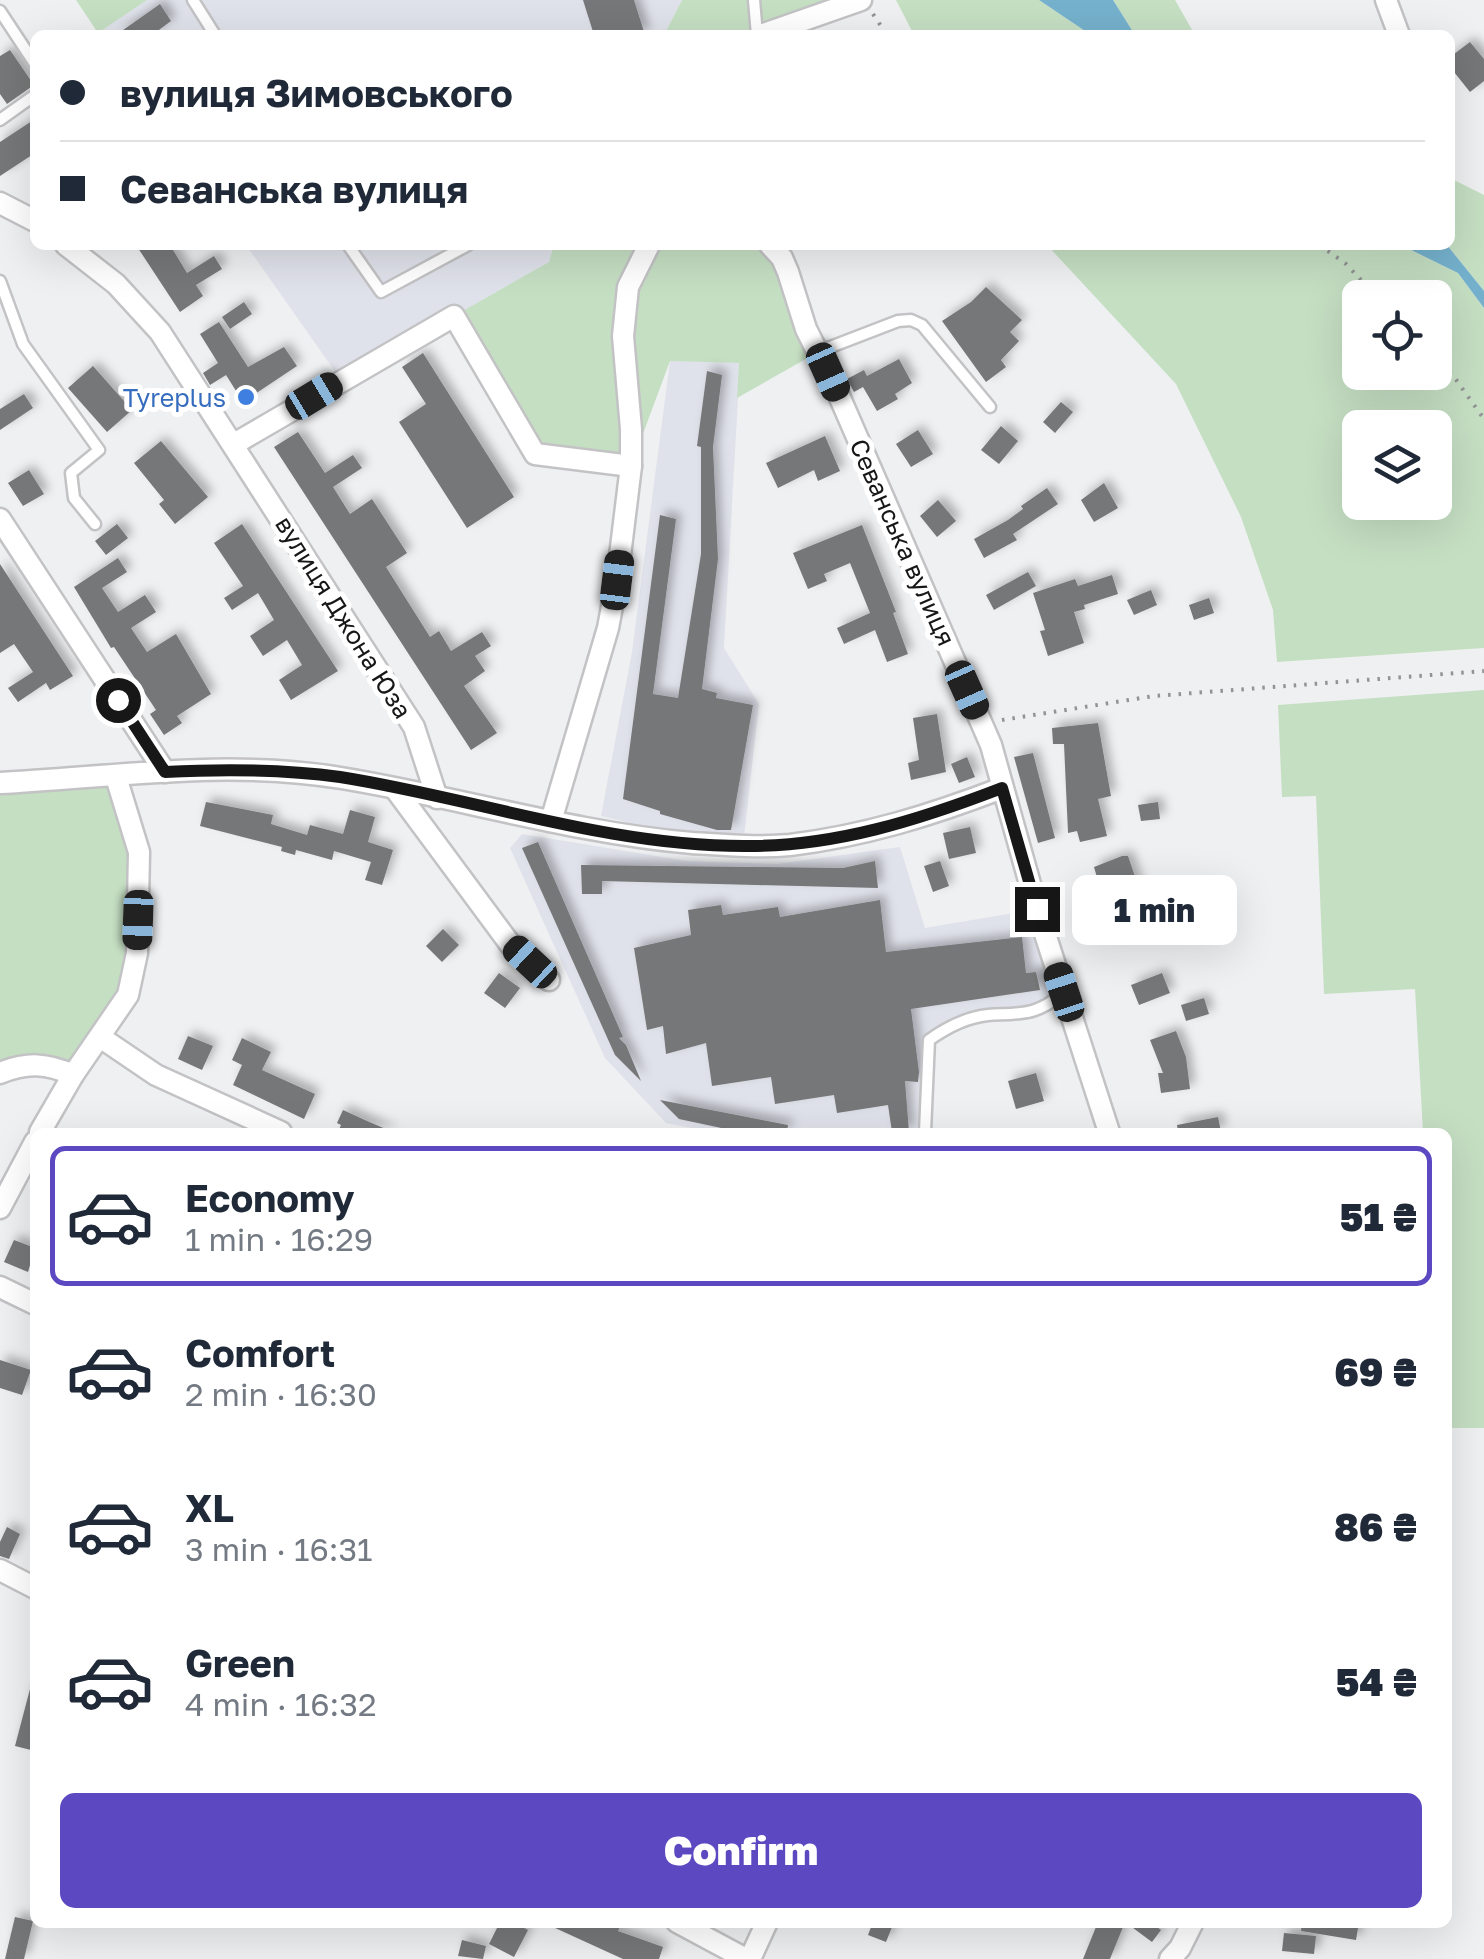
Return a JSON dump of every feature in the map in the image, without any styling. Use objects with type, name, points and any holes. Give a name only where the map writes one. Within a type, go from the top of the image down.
[{"type":"street","points":[[774,30],[864,0]]},
{"type":"street","points":[[1386,0],[1396,30]]},
{"type":"street","points":[[0,203],[30,219]]},
{"type":"street","name":"вулиця Джона Юза","points":[[72,250],[116,284],[160,332],[414,726],[437,798]]},
{"type":"street","points":[[551,821],[608,628],[630,466],[623,336],[628,287],[646,250]]},
{"type":"street","name":"Севанська вулиця","points":[[775,250],[782,258],[806,329],[820,352],[982,724],[1108,1128]]},
{"type":"street","points":[[234,444],[454,316],[535,454],[630,466]]},
{"type":"street","points":[[0,519],[165,772]]},
{"type":"street","points":[[0,783],[165,772],[270,771],[340,778],[641,838],[742,846],[788,845],[880,830],[1002,788]]},
{"type":"street","points":[[42,1128],[128,995],[137,954],[140,852],[116,777]]},
{"type":"street","points":[[396,790],[510,944],[549,980]]},
{"type":"street","points":[[100,1037],[156,1075],[272,1128]]},
{"type":"street","points":[[0,1073],[36,1064],[54,1066],[73,1075]]},
{"type":"street","points":[[0,1208],[30,1151]]},
{"type":"street","points":[[0,1287],[30,1302]]},
{"type":"street","points":[[0,1570],[30,1585]]},
{"type":"street","points":[[689,1928],[748,1959],[764,1928]]},
{"type":"street","points":[[1170,1959],[1190,1928]]},
{"type":"lane","points":[[193,0],[213,30]]},
{"type":"lane","points":[[754,0],[758,30]]},
{"type":"lane","points":[[0,11],[30,56]]},
{"type":"lane","points":[[0,120],[30,99]]},
{"type":"lane","points":[[352,250],[381,292],[459,250]]},
{"type":"lane","points":[[0,281],[22,344],[99,450],[71,473],[74,498],[96,524]]},
{"type":"lane","points":[[820,352],[912,320],[922,324],[990,407]]},
{"type":"lane","points":[[924,1128],[929,1040],[948,1027],[984,1015],[1018,1016],[1046,1008],[1064,992]]},
{"type":"path","points":[[864,0],[884,30]]},
{"type":"path","points":[[1326,250],[1361,280]]},
{"type":"path","points":[[1452,374],[1484,419]]},
{"type":"path","points":[[982,724],[1154,696],[1484,672]]},
{"type":"shaded area","points":[[147,0],[682,0],[667,30],[102,30]]},
{"type":"shaded area","points":[[250,250],[553,250],[550,262],[341,380]]},
{"type":"shaded area","points":[[670,361],[740,363],[724,648],[759,704],[744,837],[692,838],[601,816],[632,652]]},
{"type":"shaded area","points":[[522,834],[687,861],[777,864],[900,847],[925,928],[1037,909],[1063,992],[1046,1008],[984,1015],[929,1040],[925,1128],[690,1128],[666,1123],[605,1058],[510,848]]},
{"type":"green space","points":[[76,0],[147,0],[102,30],[96,30]]},
{"type":"green space","points":[[682,0],[861,0],[775,30],[667,30]]},
{"type":"green space","points":[[896,0],[1039,0],[1084,30],[911,30]]},
{"type":"green space","points":[[1113,0],[1175,0],[1192,30],[1132,30]]},
{"type":"green space","points":[[1455,180],[1484,195],[1484,291],[1451,250],[1455,250]]},
{"type":"green space","points":[[553,250],[772,250],[820,351],[737,398],[739,363],[670,361],[631,466],[535,454],[454,316],[549,262]]},
{"type":"green space","points":[[1052,250],[1411,250],[1458,273],[1484,308],[1484,648],[1277,662],[1273,610],[1241,517],[1176,384]]},
{"type":"green space","points":[[1484,690],[1484,1428],[1452,1428],[1452,1128],[1423,1128],[1415,989],[1324,994],[1316,796],[1282,797],[1278,705]]},
{"type":"green space","points":[[116,777],[132,824],[128,995],[73,1075],[0,1073],[0,783]]},
{"type":"water","points":[[1039,0],[1113,0],[1132,30],[1084,30]]},
{"type":"water","points":[[1411,250],[1451,250],[1484,291],[1484,308],[1458,273]]},
{"type":"building","points":[[583,0],[634,0],[643,30],[592,30]]},
{"type":"building","points":[[160,4],[171,21],[159,30],[123,30]]},
{"type":"building","points":[[1470,42],[1484,59],[1484,81],[1470,92],[1455,73],[1455,53]]},
{"type":"building","points":[[10,50],[30,79],[30,88],[7,104],[0,94],[0,56]]},
{"type":"building","points":[[30,122],[30,156],[0,176],[0,142]]},
{"type":"building","points":[[139,250],[173,250],[187,273],[214,256],[222,269],[196,285],[203,296],[180,312]]},
{"type":"building","points":[[986,287],[1022,320],[1010,332],[1019,341],[1001,360],[1006,367],[986,382],[942,321]]},
{"type":"building","points":[[244,302],[252,314],[230,329],[222,317]]},
{"type":"building","points":[[219,322],[248,367],[284,347],[297,366],[243,402],[226,375],[210,385],[203,373],[218,363],[200,334]]},
{"type":"building","points":[[423,353],[514,497],[467,528],[399,422],[426,404],[402,367]]},
{"type":"building","points":[[899,359],[912,383],[895,394],[898,399],[877,411],[863,387],[854,392],[847,379],[864,370],[867,376]]},
{"type":"building","points":[[93,366],[132,410],[107,432],[68,388]]},
{"type":"building","points":[[707,371],[722,375],[713,447],[718,559],[702,689],[717,693],[716,698],[753,705],[731,830],[717,830],[660,814],[623,799],[660,515],[676,519],[653,694],[678,698],[701,554],[701,447],[697,446]]},
{"type":"building","points":[[24,394],[33,408],[0,430],[0,409]]},
{"type":"building","points":[[1061,402],[1073,412],[1055,433],[1043,422]]},
{"type":"building","points":[[1001,426],[1018,441],[999,464],[981,450]]},
{"type":"building","points":[[918,430],[933,454],[911,467],[896,444]]},
{"type":"building","points":[[298,432],[325,473],[353,455],[362,468],[333,487],[350,514],[372,499],[407,553],[386,567],[430,637],[439,631],[451,651],[482,632],[491,646],[475,656],[485,671],[464,686],[497,733],[471,750],[274,447]]},
{"type":"building","points":[[825,436],[840,471],[818,481],[814,470],[778,488],[766,463]]},
{"type":"building","points":[[161,441],[208,497],[175,524],[159,504],[164,500],[134,463]]},
{"type":"building","points":[[29,470],[44,494],[23,506],[8,483]]},
{"type":"building","points":[[1104,483],[1118,508],[1094,522],[1081,500]]},
{"type":"building","points":[[1047,488],[1058,504],[1013,534],[1017,540],[984,558],[974,539],[1008,520]]},
{"type":"building","points":[[938,500],[956,521],[937,537],[920,516]]},
{"type":"building","points":[[117,524],[128,538],[106,555],[95,541]]},
{"type":"building","points":[[242,524],[338,671],[291,700],[279,680],[302,665],[287,640],[263,656],[250,636],[274,620],[258,593],[232,610],[224,598],[243,586],[214,543]]},
{"type":"building","points":[[862,525],[908,654],[887,662],[875,630],[844,644],[837,628],[870,613],[850,563],[824,574],[827,581],[808,589],[793,553]]},
{"type":"building","points":[[118,558],[127,572],[102,588],[118,612],[145,595],[156,612],[131,628],[147,652],[176,634],[211,694],[177,716],[182,723],[164,735],[150,714],[156,710],[114,647],[111,648],[74,587]]},
{"type":"building","points":[[0,564],[73,676],[50,690],[46,683],[18,702],[8,688],[33,672],[14,644],[0,653]]},
{"type":"building","points":[[1028,572],[1036,586],[994,610],[986,595]]},
{"type":"building","points":[[1112,575],[1118,594],[1074,612],[1084,643],[1048,656],[1040,631],[1045,630],[1033,593],[1075,579],[1078,586]]},
{"type":"building","points":[[1151,590],[1157,605],[1134,615],[1127,600]]},
{"type":"building","points":[[1209,598],[1214,613],[1194,620],[1189,605]]},
{"type":"building","points":[[937,714],[946,772],[911,780],[908,763],[919,760],[913,718]]},
{"type":"building","points":[[1098,723],[1111,796],[1098,799],[1107,836],[1080,842],[1077,831],[1068,833],[1064,744],[1053,744],[1052,728]]},
{"type":"building","points":[[1033,753],[1055,838],[1038,843],[1014,757]]},
{"type":"building","points":[[967,757],[975,777],[959,783],[951,764]]},
{"type":"building","points":[[206,802],[273,815],[271,824],[307,835],[310,825],[343,834],[350,810],[375,817],[368,842],[393,850],[382,885],[365,880],[371,862],[334,851],[332,860],[296,850],[295,855],[281,851],[282,847],[200,826]]},
{"type":"building","points":[[1158,802],[1160,819],[1141,821],[1138,805]]},
{"type":"building","points":[[970,827],[976,853],[949,859],[943,833]]},
{"type":"building","points":[[538,842],[623,1037],[619,1038],[626,1045],[641,1081],[615,1055],[522,848]]},
{"type":"building","points":[[1128,856],[1144,903],[1191,891],[1196,910],[1113,933],[1094,867]]},
{"type":"building","points":[[875,861],[878,888],[602,881],[602,894],[582,894],[581,865],[843,868]]},
{"type":"building","points":[[940,861],[949,886],[933,892],[924,866]]},
{"type":"building","points":[[880,900],[886,952],[1022,937],[1026,973],[1036,972],[1040,990],[911,1009],[919,1072],[918,1082],[905,1081],[909,1128],[891,1128],[888,1105],[837,1113],[834,1095],[775,1104],[771,1077],[712,1086],[706,1043],[666,1054],[663,1026],[647,1030],[634,948],[691,935],[688,910],[721,905],[723,915],[778,907],[780,917]]},
{"type":"building","points":[[443,929],[459,945],[442,962],[426,946]]},
{"type":"building","points":[[499,973],[520,988],[505,1008],[484,993]]},
{"type":"building","points":[[1162,973],[1170,993],[1139,1005],[1131,985]]},
{"type":"building","points":[[1204,998],[1209,1014],[1186,1021],[1181,1005]]},
{"type":"building","points":[[1176,1031],[1186,1057],[1190,1089],[1161,1093],[1158,1073],[1163,1073],[1150,1040]]},
{"type":"building","points":[[188,1036],[213,1046],[202,1070],[178,1059]]},
{"type":"building","points":[[242,1038],[271,1052],[262,1070],[315,1094],[304,1119],[233,1085],[242,1065],[232,1060]]},
{"type":"building","points":[[1036,1073],[1044,1101],[1016,1109],[1008,1081]]},
{"type":"building","points":[[660,1100],[788,1125],[721,1128],[679,1119]]},
{"type":"building","points":[[343,1110],[384,1128],[340,1128],[337,1123]]},
{"type":"building","points":[[1218,1117],[1220,1128],[1177,1128],[1177,1125]]},
{"type":"building","points":[[14,1240],[30,1246],[28,1272],[4,1262]]},
{"type":"building","points":[[0,1360],[30,1370],[22,1395],[0,1388]]},
{"type":"building","points":[[7,1527],[20,1534],[9,1559],[0,1556],[0,1542]]},
{"type":"building","points":[[30,1689],[30,1750],[15,1746]]},
{"type":"building","points":[[15,1917],[30,1920],[24,1959],[5,1959]]},
{"type":"building","points":[[497,1928],[528,1930],[514,1957],[489,1944]]},
{"type":"building","points":[[555,1928],[619,1928],[618,1931],[663,1947],[659,1959],[623,1959]]},
{"type":"building","points":[[871,1928],[892,1928],[886,1942],[868,1935]]},
{"type":"building","points":[[1096,1928],[1123,1928],[1110,1959],[1083,1959]]},
{"type":"building","points":[[1133,1928],[1161,1930],[1152,1942]]},
{"type":"building","points":[[1301,1928],[1358,1928],[1356,1940],[1301,1931]]},
{"type":"building","points":[[1284,1933],[1316,1936],[1314,1954],[1282,1951]]},
{"type":"building","points":[[462,1940],[486,1946],[483,1959],[458,1956]]},
{"type":"place","name":"Tyreplus","points":[[246,397]]},
{"type":"route","points":[[118,700],[165,772],[270,771],[340,778],[641,838],[742,846],[788,845],[880,830],[1002,788],[1037,909]]}]
